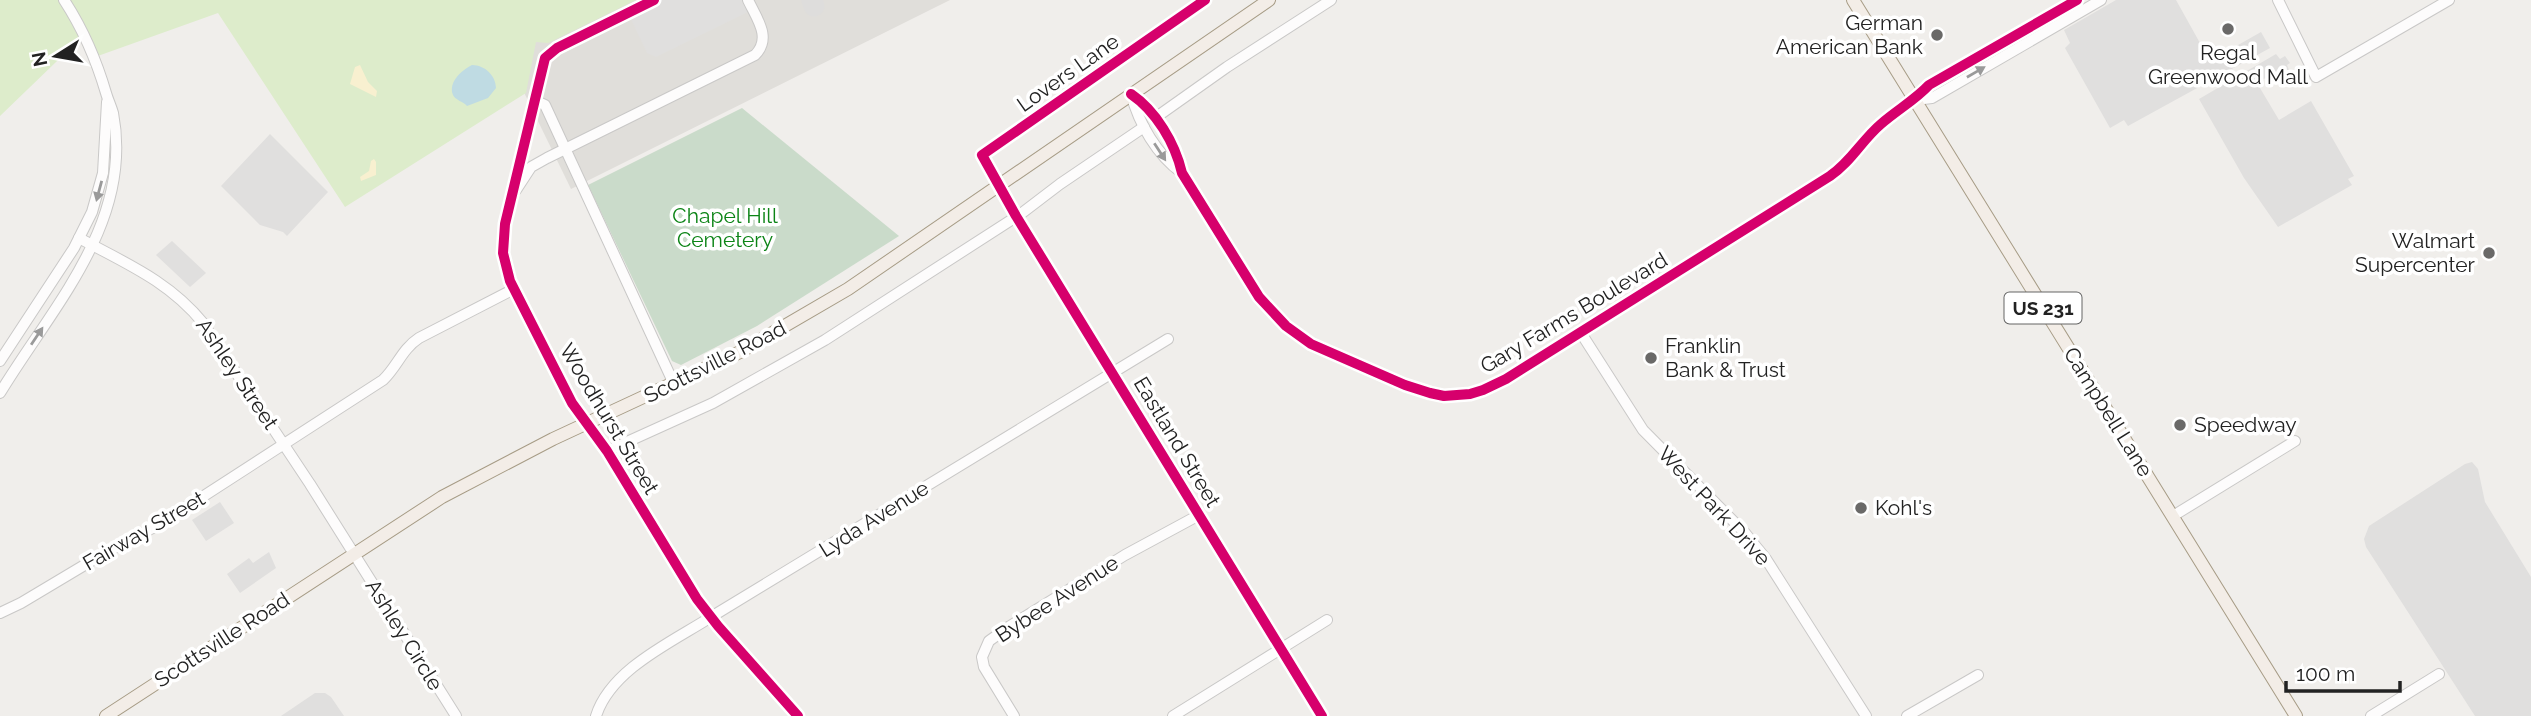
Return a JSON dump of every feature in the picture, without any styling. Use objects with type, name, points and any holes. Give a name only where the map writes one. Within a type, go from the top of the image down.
[{"type":"main road","name":"Scottsville Road","points":[[106,716],[353,553],[463,485],[674,384],[808,314],[888,263],[1269,0]]},
{"type":"main road","name":"Campbell Lane","points":[[1853,0],[2296,716]]},
{"type":"street","points":[[0,393],[93,246],[106,213],[114,174],[115,126],[112,109],[92,50],[64,0]]},
{"type":"street","name":"Woodhurst Street","points":[[654,0],[550,52],[542,65],[510,202],[503,253],[514,289],[572,403],[607,451],[711,617],[798,716]]},
{"type":"street","points":[[510,202],[531,167],[755,55],[761,48],[764,32],[748,0]]},
{"type":"street","name":"Lovers Lane","points":[[999,187],[982,155],[1205,0]]},
{"type":"street","points":[[1155,118],[1227,67],[1331,0]]},
{"type":"street","points":[[1915,100],[1929,85],[2077,0]]},
{"type":"street","points":[[1915,100],[1932,98],[2101,0]]},
{"type":"street","points":[[2278,0],[2316,77],[2449,0]]},
{"type":"street","name":"Gary Farms Boulevard","points":[[1131,94],[1148,106],[1177,154],[1182,173],[1256,292],[1275,316],[1311,344],[1405,385],[1444,396],[1483,390],[1514,374],[1830,176],[1851,159],[1882,124],[1915,100]]},
{"type":"street","name":"Gary Farms Boulevard","points":[[1131,94],[1136,115],[1166,162],[1182,173]]},
{"type":"street","points":[[0,361],[79,238],[92,212],[103,173],[106,147],[105,106],[108,99]]},
{"type":"street","points":[[534,100],[545,105],[674,384]]},
{"type":"street","points":[[607,451],[713,403],[825,340],[1016,216],[1144,127]]},
{"type":"street","name":"Eastland Street","points":[[999,187],[1322,716]]},
{"type":"street","name":"Ashley Street","points":[[79,238],[148,274],[184,300],[220,347],[353,553]]},
{"type":"street","name":"Fairway Street","points":[[0,613],[162,523],[383,380],[394,369],[410,344],[514,289]]},
{"type":"street","name":"West Park Drive","points":[[1581,332],[1643,430],[1745,533],[1766,559],[1867,716]]},
{"type":"street","name":"Lyda Avenue","points":[[596,716],[604,697],[622,676],[711,617],[1168,339]]},
{"type":"street","points":[[2172,516],[2295,441]]},
{"type":"street","name":"Bybee Avenue","points":[[1014,716],[984,667],[982,657],[989,641],[1125,555],[1199,515]]},
{"type":"street","name":"Ashley Circle","points":[[353,553],[456,716]]},
{"type":"street","points":[[1173,716],[1327,620]]},
{"type":"street","points":[[2371,716],[2439,674]]},
{"type":"street","points":[[1907,716],[1978,675]]},
{"type":"shaded area","points":[[479,0],[950,0],[571,189]]},
{"type":"shaded area","points":[[644,0],[751,0],[750,11],[656,57],[647,53],[626,9]]},
{"type":"shaded area","points":[[2116,0],[2176,0],[2210,61],[2261,32],[2270,48],[2128,126],[2124,120],[2110,128],[2065,48],[2070,43],[2064,30]]},
{"type":"shaded area","points":[[2276,54],[2280,59],[2285,56],[2290,63],[2287,65],[2289,70],[2277,78],[2274,73],[2257,83],[2279,120],[2311,101],[2354,176],[2348,179],[2352,185],[2278,227],[2244,178],[2199,99]]},
{"type":"shaded area","points":[[270,134],[328,192],[287,236],[283,232],[260,225],[221,186]]},
{"type":"shaded area","points":[[172,241],[206,273],[190,287],[156,255]]},
{"type":"shaded area","points":[[2472,462],[2478,469],[2485,502],[2531,577],[2531,716],[2475,716],[2366,547],[2364,539],[2369,526]]},
{"type":"shaded area","points":[[220,502],[234,523],[206,541],[192,520]]},
{"type":"shaded area","points":[[269,552],[276,568],[240,593],[227,574],[249,558],[253,563]]},
{"type":"shaded area","points":[[315,693],[325,693],[331,697],[344,716],[281,716]]},
{"type":"green space","points":[[0,0],[636,0],[548,43],[536,42],[526,93],[345,207],[218,13],[95,57],[83,36],[0,116]]},
{"type":"green space","name":"Chapel Hill Cemetery","points":[[742,108],[899,236],[757,326],[681,365],[672,361],[588,185]]},
{"type":"sand","points":[[360,65],[368,82],[377,91],[376,97],[350,84],[355,67]]},
{"type":"sand","points":[[374,159],[376,175],[361,181],[360,177],[369,171]]},
{"type":"water","points":[[472,65],[489,72],[496,88],[488,98],[467,106],[454,97],[452,86],[460,73]]},
{"type":"taxiway","points":[[812,0],[814,6]]},
{"type":"cycle path","points":[[654,0],[557,48],[545,58],[505,224],[503,253],[510,281],[572,403],[607,451],[697,599],[798,716]]},
{"type":"cycle path","points":[[1205,0],[982,155],[1016,216],[1322,716]]},
{"type":"cycle path","points":[[1131,94],[1149,109],[1163,129],[1175,150],[1182,173],[1259,297],[1286,326],[1311,344],[1405,385],[1444,396],[1470,394],[1506,379],[1830,176],[1881,124],[1929,85],[2077,0]]},
{"type":"place","name":"Regal Greenwood Mall","points":[[2228,29]]},
{"type":"place","name":"German American Bank","points":[[1937,35]]},
{"type":"place","name":"Walmart Supercenter","points":[[2489,253]]},
{"type":"place","name":"Franklin Bank & Trust","points":[[1651,358]]},
{"type":"place","name":"Speedway","points":[[2180,425]]},
{"type":"place","name":"Kohl's","points":[[1861,508]]}]
